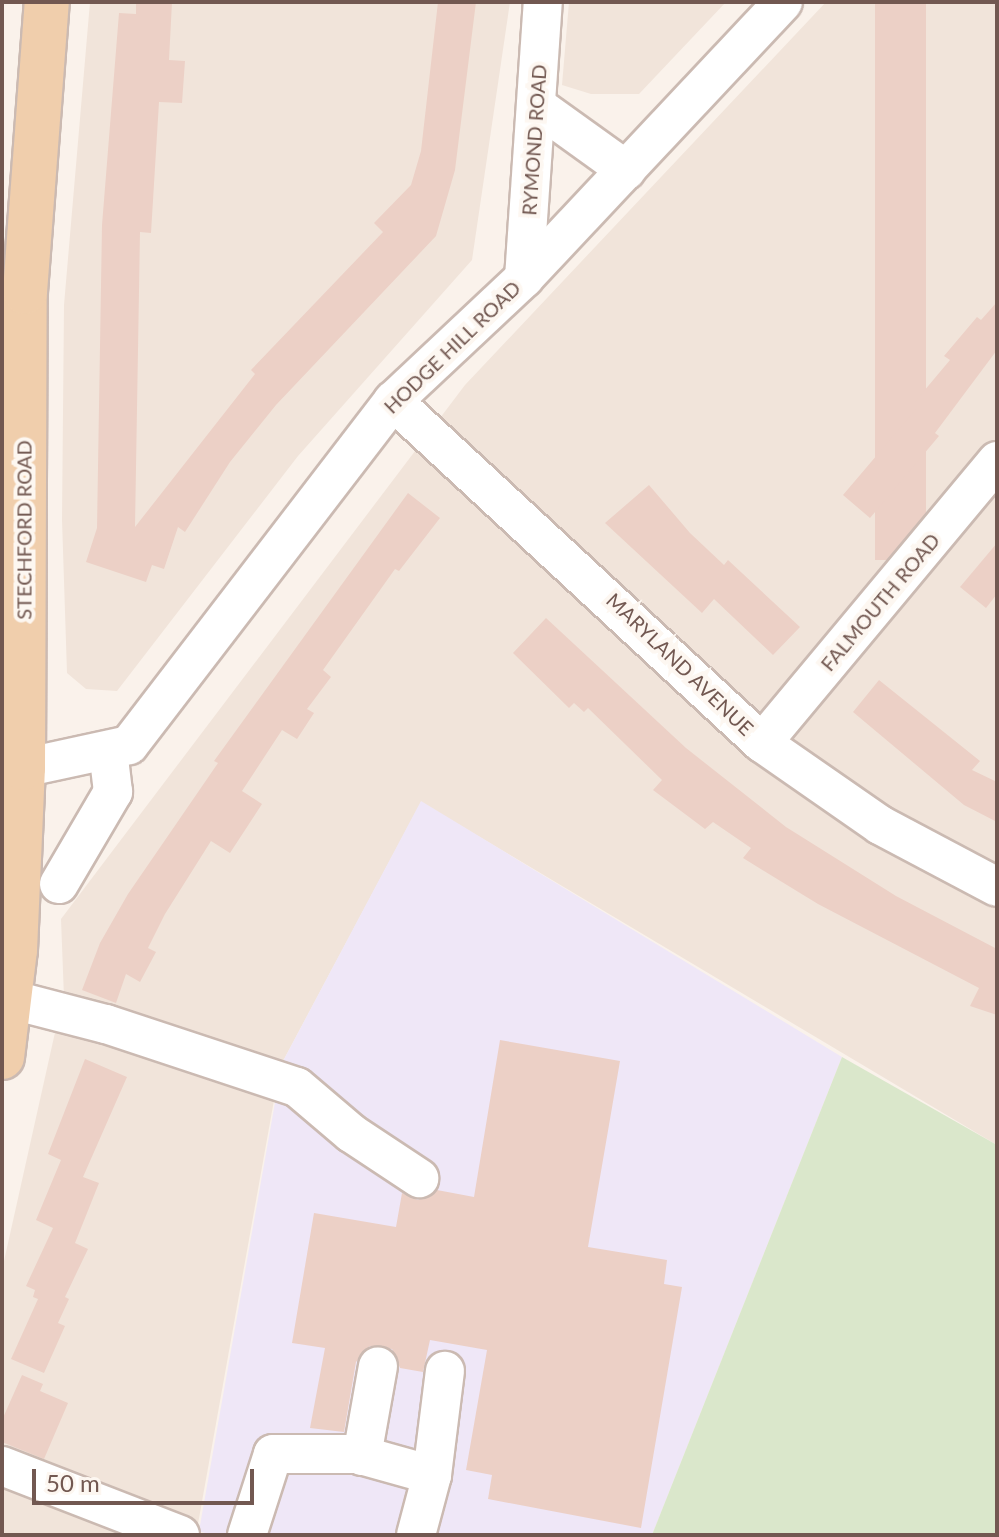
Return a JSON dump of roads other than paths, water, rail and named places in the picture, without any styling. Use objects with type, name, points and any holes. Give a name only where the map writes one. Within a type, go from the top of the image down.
[{"type":"main road","name":"STECHFORD ROAD","points":[[2,1057],[9,999],[23,768],[13,600],[25,292],[47,2]]},
{"type":"street","name":"RYMOND ROAD","points":[[524,278],[543,2]]},
{"type":"street","name":"HODGE HILL ROAD","points":[[23,768],[129,745],[393,401],[524,278],[783,2]]},
{"type":"street","points":[[537,106],[626,170]]},
{"type":"street","name":"MARYLAND AVENUE","points":[[393,401],[762,743],[880,825],[997,887]]},
{"type":"street","name":"FALMOUTH ROAD","points":[[762,743],[997,461]]},
{"type":"street","points":[[59,884],[113,792],[108,750]]},
{"type":"street","points":[[9,999],[106,1024],[297,1087],[351,1133],[419,1178]]},
{"type":"street","points":[[362,1456],[378,1366]]},
{"type":"street","points":[[416,1535],[432,1475],[445,1371]]},
{"type":"street","points":[[247,1535],[273,1454],[362,1456],[432,1475]]},
{"type":"street","points":[[2,1466],[180,1535]]}]
